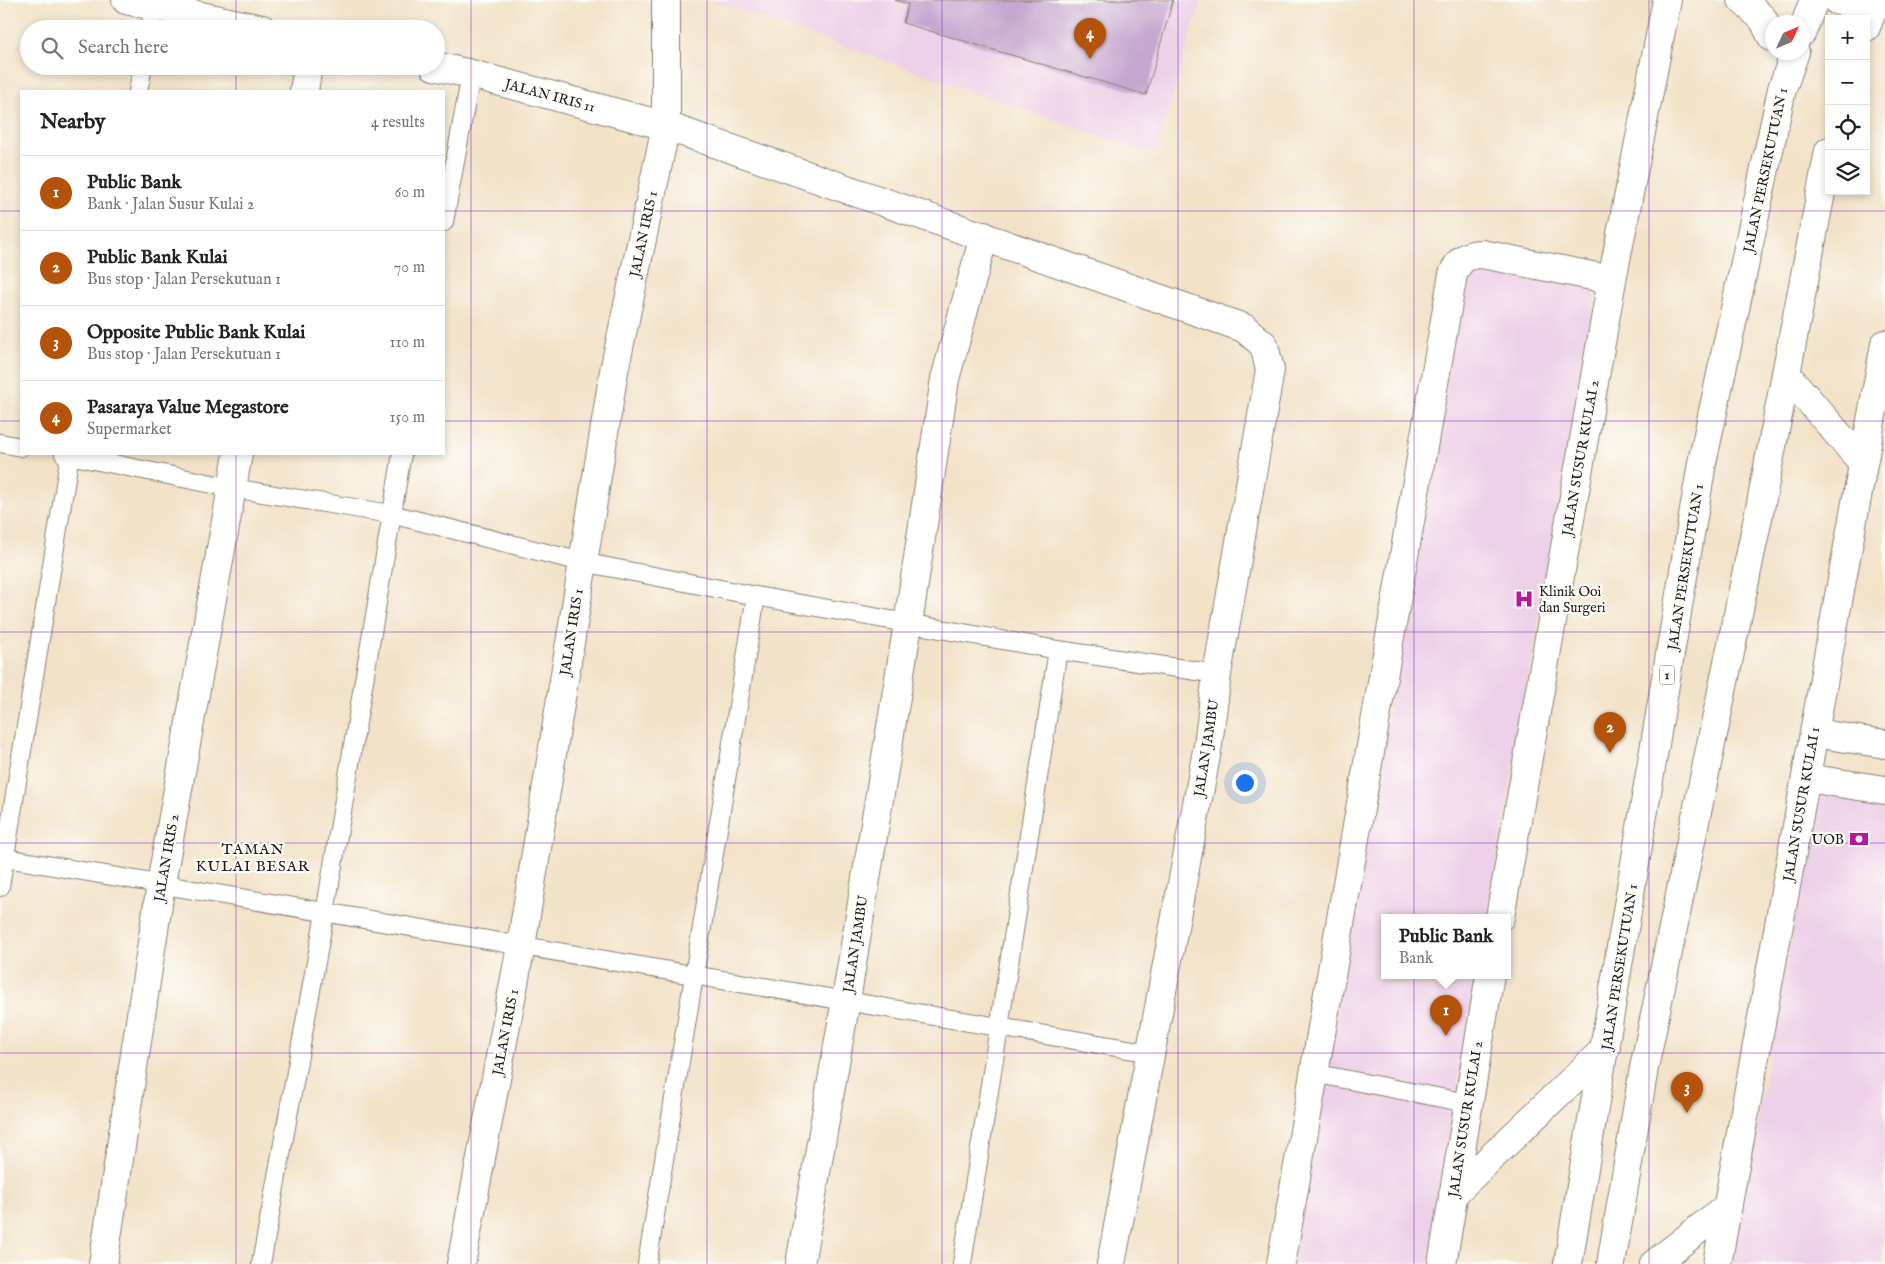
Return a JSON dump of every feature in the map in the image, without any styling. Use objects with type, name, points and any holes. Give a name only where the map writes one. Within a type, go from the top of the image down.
[{"type":"main road","points":[[126,0],[152,17],[180,20]]},
{"type":"main road","name":"JALAN IRIS 1","points":[[461,1264],[521,946],[614,371],[666,126],[666,0]]},
{"type":"main road","name":"JALAN SUSUR KULAI 2","points":[[1501,914],[1612,280],[1667,0]]},
{"type":"main road","points":[[1742,0],[1763,19],[1765,23]]},
{"type":"main road","points":[[1808,15],[1814,0]]},
{"type":"main road","points":[[1836,0],[1872,13]]},
{"type":"main road","points":[[1779,60],[1782,88]]},
{"type":"main road","name":"JALAN PERSEKUTUAN 1","points":[[1568,1264],[1606,1048],[1702,463],[1782,88],[1792,60]]},
{"type":"main road","name":"JALAN IRIS 11","points":[[445,68],[666,126],[984,236]]},
{"type":"main road","points":[[304,90],[307,75]]},
{"type":"main road","points":[[1611,1264],[1644,1068],[1760,508],[1825,172]]},
{"type":"main road","name":"JALAN JAMBU","points":[[800,1264],[908,624],[945,379],[984,236],[1244,328],[1264,345],[1270,370],[1217,674],[1208,745],[1111,1264]]},
{"type":"main road","points":[[1281,1264],[1456,265],[1463,258],[1472,254],[1482,254],[1612,280]]},
{"type":"main road","name":"JALAN SUSUR KULAI 1","points":[[1717,1264],[1863,463],[1880,397],[1885,344]]},
{"type":"main road","points":[[1786,374],[1863,463]]},
{"type":"main road","name":"JALAN IRIS 2","points":[[103,1264],[161,884],[238,455]]},
{"type":"main road","points":[[1814,733],[1885,744]]},
{"type":"main road","points":[[1806,778],[1885,790]]},
{"type":"main road","name":"JALAN SUSUR KULAI 2","points":[[1442,1264],[1467,1103],[1489,979]]},
{"type":"main road","points":[[1453,1194],[1606,1048]]},
{"type":"main road","points":[[1654,1264],[1728,1206]]},
{"type":"lane","points":[[445,217],[471,74]]},
{"type":"lane","points":[[138,90],[141,75]]},
{"type":"lane","points":[[0,443],[20,447]]},
{"type":"lane","points":[[0,887],[3,858],[68,455]]},
{"type":"lane","points":[[73,455],[232,488],[391,514],[582,562],[756,596],[1058,650],[1217,674]]},
{"type":"lane","points":[[261,1264],[325,913],[402,455]]},
{"type":"lane","points":[[647,1264],[756,596]]},
{"type":"lane","points":[[962,1264],[1058,650]]},
{"type":"lane","points":[[3,858],[1151,1053]]},
{"type":"lane","points":[[1313,1073],[1467,1103]]},
{"type":"shaded area","points":[[710,0],[1201,0],[1155,155]]},
{"type":"shaded area","points":[[1477,265],[1596,290],[1488,914],[1381,914],[1381,979],[1476,979],[1429,1264],[1292,1264],[1465,275]]},
{"type":"shaded area","points":[[1817,793],[1885,803],[1885,1232],[1880,1264],[1731,1264]]},
{"type":"building","points":[[895,0],[1173,0],[1146,95],[903,23],[908,4]]},
{"type":"place","name":"Pasaraya Value Megastore","points":[[1090,59]]},
{"type":"place","name":"Klinik Ooi dan Surgeri","points":[[1524,599]]},
{"type":"place","name":"Public Bank Kulai","points":[[1610,753]]},
{"type":"place","name":"UOB","points":[[1859,839]]},
{"type":"place","name":"Public Bank","points":[[1446,1036]]},
{"type":"place","name":"Opposite Public Bank Kulai","points":[[1687,1113]]},
{"type":"district","name":"TAMAN KULAI BESAR","points":[[253,858]]}]
